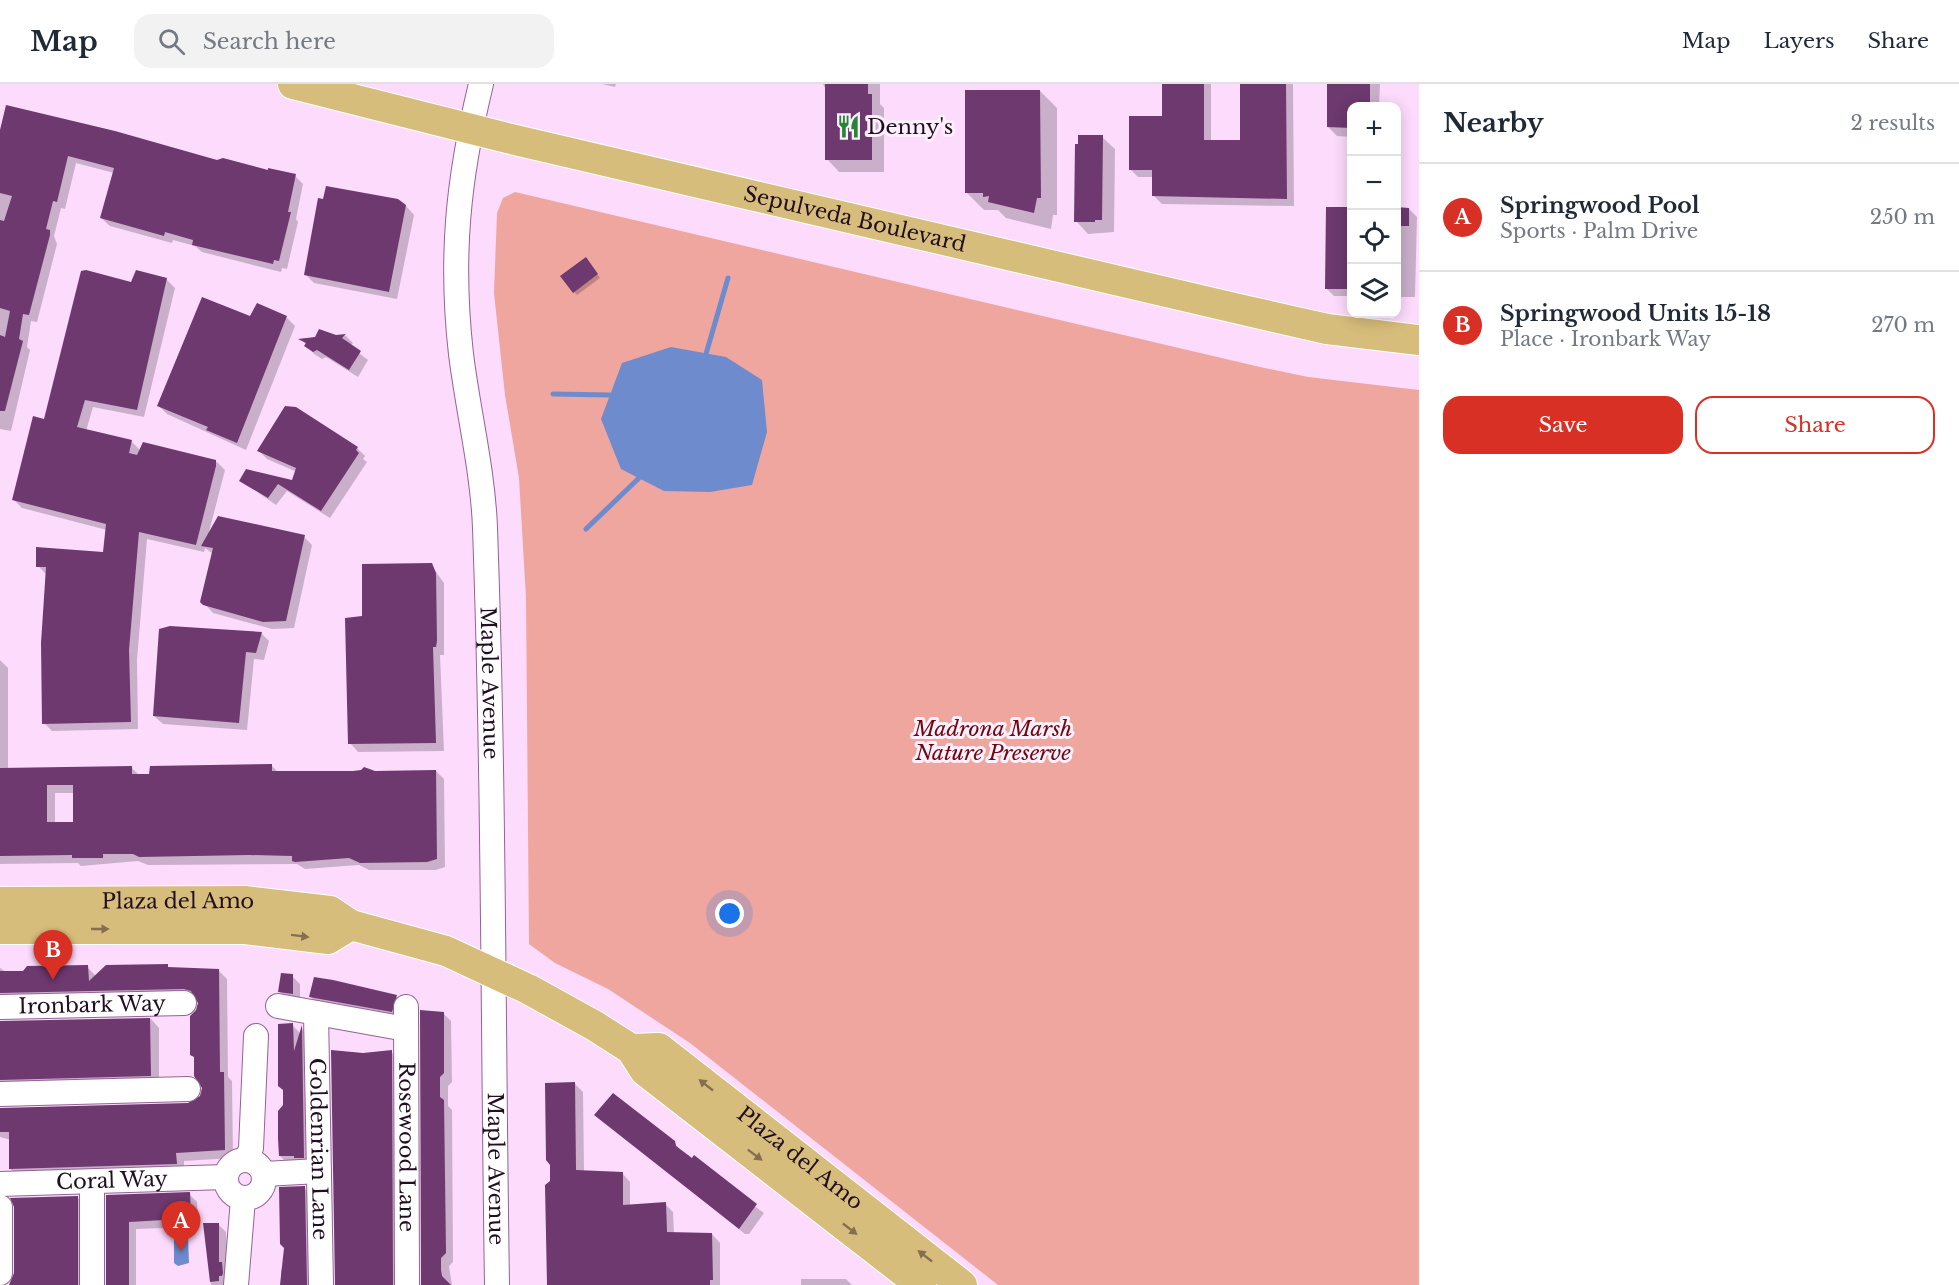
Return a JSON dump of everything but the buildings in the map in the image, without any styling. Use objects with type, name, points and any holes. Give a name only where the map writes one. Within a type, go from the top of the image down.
[{"type":"main road","name":"Sepulveda Boulevard","points":[[292,84],[470,129],[1283,319],[1327,328],[1419,340]]},
{"type":"main road","name":"Plaza del Amo","points":[[0,902],[254,916]]},
{"type":"main road","name":"Plaza del Amo","points":[[0,929],[330,911],[351,926],[446,951],[492,972],[595,1026],[631,1049],[645,1071],[962,1285]]},
{"type":"main road","name":"Plaza del Amo","points":[[811,1183],[921,1285]]},
{"type":"street","name":"Maple Avenue","points":[[481,84],[460,180],[456,285],[461,350],[484,520],[491,776],[497,1285]]},
{"type":"street","name":"Ironbark Way","points":[[0,1007],[184,1004]]},
{"type":"street","points":[[278,1006],[316,1013]]},
{"type":"street","name":"Rosewood Lane","points":[[316,1013],[406,1018],[407,1285]]},
{"type":"street","name":"Goldenrian Lane","points":[[316,1013],[321,1285]]},
{"type":"street","points":[[243,1199],[258,1194],[265,1181],[256,1167],[251,1148],[256,1036]]},
{"type":"street","points":[[0,1094],[188,1089]]},
{"type":"street","points":[[243,1199],[230,1191],[226,1177],[233,1164],[319,1171]]},
{"type":"street","name":"Coral Way","points":[[0,1184],[92,1183],[226,1177]]},
{"type":"street","points":[[92,1183],[92,1285]]},
{"type":"street","points":[[236,1285],[243,1199]]},
{"type":"street","points":[[0,1207],[0,1273]]},
{"type":"green space","name":"Madrona Marsh Nature Preserve","points":[[515,192],[1260,367],[1308,377],[1419,390],[1419,1285],[998,1285],[690,1043],[608,989],[555,963],[529,944],[526,598],[519,478],[505,395],[494,293],[497,213],[503,198]]},
{"type":"water","points":[[671,347],[726,357],[762,380],[767,432],[752,485],[710,492],[664,491],[621,469],[601,419],[622,363]]},
{"type":"water","points":[[188,1237],[189,1263],[178,1266],[174,1263],[174,1238]]},
{"type":"waterway","points":[[706,354],[728,278]]},
{"type":"waterway","points":[[553,394],[610,395]]},
{"type":"waterway","points":[[586,529],[639,478]]},
{"type":"place","name":"Denny's","points":[[849,127]]},
{"type":"place","name":"Springwood Units 15-18","points":[[53,980]]},
{"type":"place","name":"Springwood Pool","points":[[181,1251]]}]
